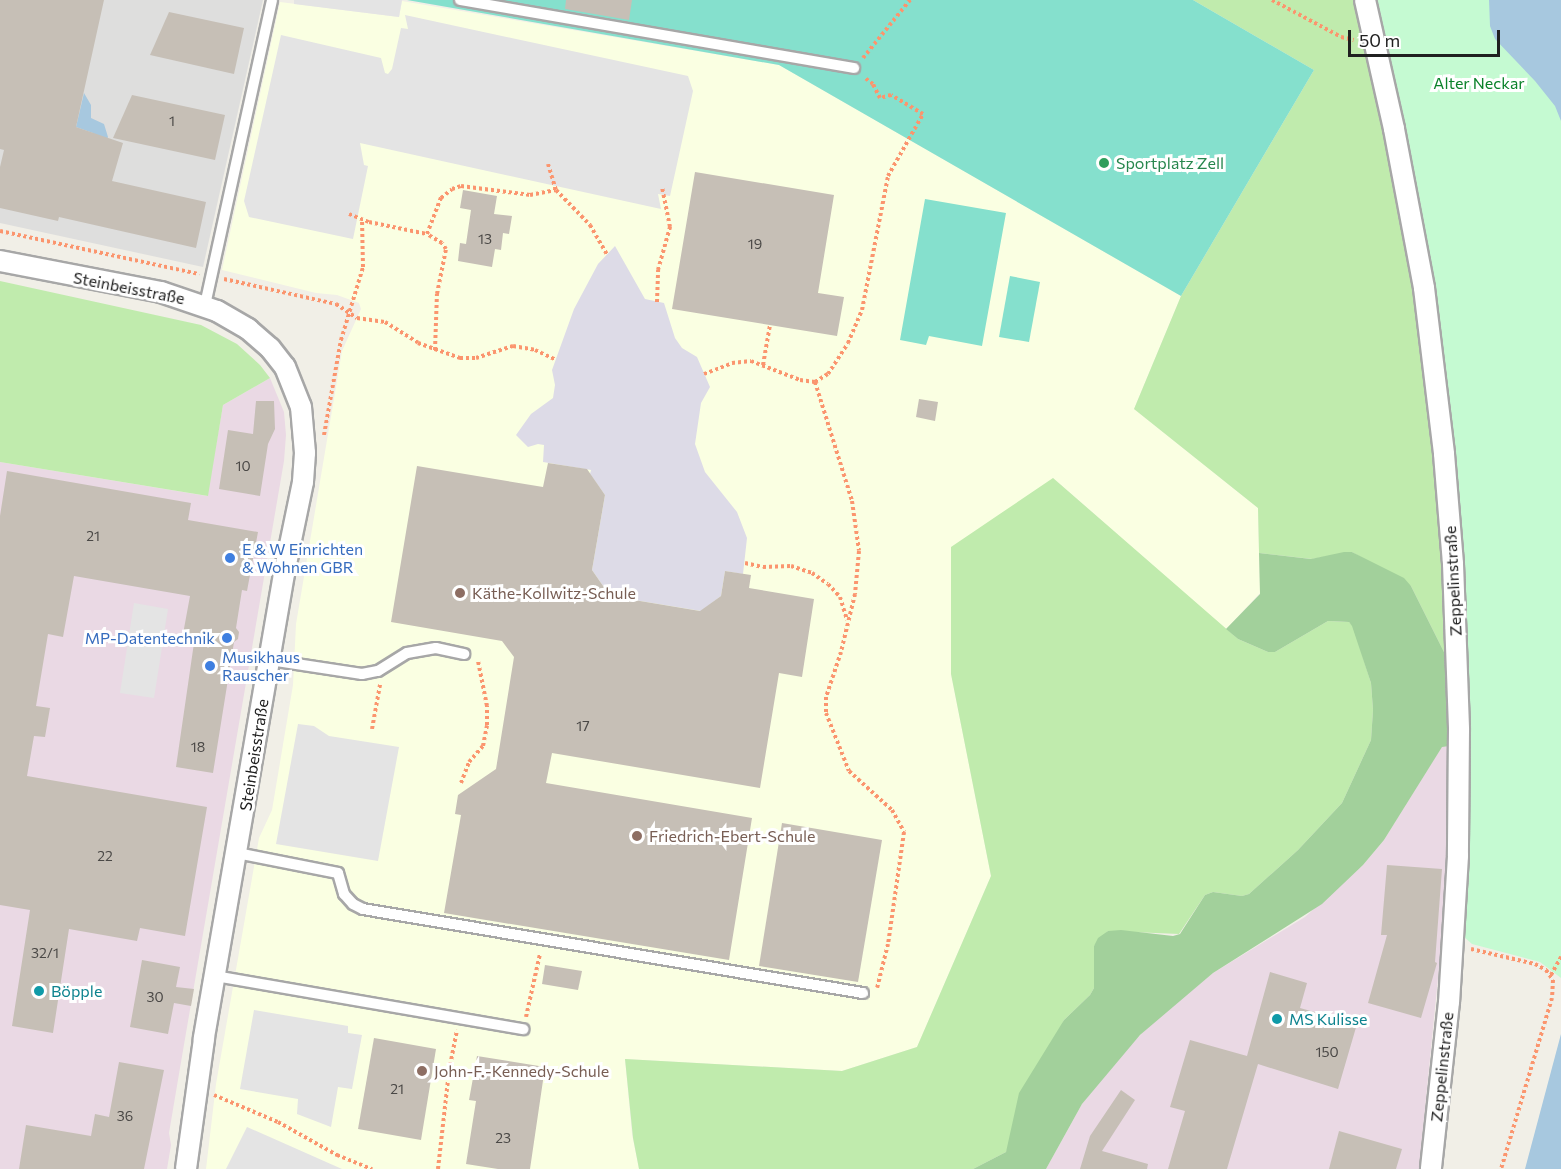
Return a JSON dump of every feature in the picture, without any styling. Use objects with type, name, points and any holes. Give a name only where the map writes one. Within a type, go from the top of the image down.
[{"type":"street","name":"Zeppelinstraße","points":[[1365,0],[1405,181],[1424,288],[1448,498],[1459,730],[1458,856],[1449,1002],[1431,1169]]},
{"type":"street","name":"Steinbeisstraße","points":[[0,261],[161,292],[206,305],[248,329],[270,348],[285,368],[301,407],[305,446],[303,482],[215,975],[186,1169]]},
{"type":"lane","points":[[206,305],[272,0]]},
{"type":"lane","points":[[460,0],[854,68]]},
{"type":"lane","points":[[270,660],[356,675],[378,671],[403,654],[432,649],[464,654]]},
{"type":"lane","points":[[237,853],[338,873],[341,888],[348,899],[363,909],[863,993]]},
{"type":"lane","points":[[215,975],[523,1029]]},
{"type":"path","points":[[704,374],[739,361],[763,365],[800,380],[815,382],[830,371],[848,344],[861,316],[888,176],[922,114],[891,95],[880,98],[873,84],[854,68],[909,0]]},
{"type":"path","points":[[1272,0],[1341,37],[1376,44]]},
{"type":"path","points":[[548,164],[556,190],[590,225],[607,255]]},
{"type":"path","points":[[427,234],[441,198],[456,187],[530,195],[556,190]]},
{"type":"path","points":[[657,302],[658,270],[670,227],[662,187]]},
{"type":"path","points":[[350,214],[362,219],[427,234],[442,243],[446,249],[437,294],[435,350]]},
{"type":"path","points":[[350,313],[363,267],[362,219]]},
{"type":"path","points":[[0,231],[336,304],[360,319],[385,321],[411,339],[435,350],[471,359],[517,347],[556,360]]},
{"type":"path","points":[[763,365],[770,325]]},
{"type":"path","points":[[815,382],[821,408],[847,479],[858,533],[859,568],[848,624],[826,697],[828,721],[849,771],[896,815],[904,838],[888,944],[878,985],[874,991],[863,993]]},
{"type":"path","points":[[745,563],[763,567],[791,566],[816,575],[840,597],[845,606],[848,624]]},
{"type":"path","points":[[461,783],[469,762],[483,746],[488,718],[478,656],[464,654]]},
{"type":"path","points":[[372,729],[377,696],[391,662]]},
{"type":"path","points":[[523,1029],[543,939]]},
{"type":"path","points":[[1452,945],[1535,964],[1551,975]]},
{"type":"path","points":[[1501,1169],[1552,998],[1551,975],[1561,957]]},
{"type":"path","points":[[438,1169],[449,1071],[459,1019]]},
{"type":"path","points":[[196,1091],[218,1096],[278,1122],[328,1150],[372,1169]]},
{"type":"shaded area","points":[[0,0],[263,0],[203,267],[0,223]]},
{"type":"shaded area","points":[[294,0],[402,0],[399,17],[294,4]]},
{"type":"shaded area","name":"Sportplatz Zell","points":[[407,0],[1193,0],[1314,70],[1181,296],[779,65]]},
{"type":"shaded area","points":[[1489,0],[1561,0],[1561,121],[1555,106],[1535,81],[1495,39],[1490,26]]},
{"type":"shaded area","points":[[402,1],[779,65],[1181,296],[1134,409],[1258,508],[1260,593],[1226,629],[1053,478],[951,674],[991,876],[917,1047],[842,1071],[625,1059],[632,1134],[639,1169],[206,1169],[216,1084],[259,838],[272,810],[293,685],[296,624],[342,351],[361,309],[359,303],[337,295],[316,293],[222,270],[280,2],[399,17]]},
{"type":"shaded area","points":[[405,15],[688,76],[693,91],[670,196],[658,194],[661,209],[360,143],[364,165],[368,166],[353,239],[249,217],[244,201],[281,35],[381,58],[385,73],[388,74],[392,69],[401,28],[408,29]]},
{"type":"shaded area","points":[[84,93],[91,105],[91,118],[104,124],[108,137],[104,146],[90,144],[93,133],[76,127]]},
{"type":"shaded area","points":[[925,199],[1006,213],[982,346],[929,336],[926,345],[900,340]]},
{"type":"shaded area","points":[[615,246],[645,299],[664,303],[675,338],[682,348],[697,357],[710,387],[701,403],[695,444],[705,472],[737,512],[747,538],[743,574],[725,571],[721,596],[701,611],[610,596],[592,570],[605,495],[590,474],[591,470],[543,462],[544,445],[528,447],[516,435],[531,414],[553,398],[555,385],[552,370],[574,309],[598,264]]},
{"type":"shaded area","points":[[1010,276],[1040,282],[1029,342],[999,337]]},
{"type":"shaded area","points":[[270,378],[284,412],[286,435],[284,461],[169,1133],[171,1145],[167,1169],[0,1169],[0,462],[207,496],[223,405]]},
{"type":"shaded area","points":[[134,603],[168,609],[154,698],[120,693]]},
{"type":"shaded area","points":[[298,724],[314,726],[329,736],[399,747],[378,861],[276,844]]},
{"type":"shaded area","points":[[1442,746],[1449,746],[1446,898],[1419,1169],[1046,1169],[1082,1104],[1121,1055],[1154,1021],[1213,973],[1305,917],[1363,865],[1384,840]]},
{"type":"shaded area","points":[[254,1010],[348,1026],[348,1033],[362,1035],[352,1089],[338,1087],[331,1127],[297,1114],[298,1099],[240,1089]]},
{"type":"shaded area","points":[[1561,1034],[1561,1169],[1525,1169]]},
{"type":"shaded area","points":[[247,1127],[342,1169],[226,1169]]},
{"type":"green space","points":[[1193,0],[1356,0],[1390,153],[1419,325],[1437,486],[1447,658],[1411,586],[1352,552],[1312,559],[1259,553],[1258,508],[1134,409],[1181,296],[1314,70]]},
{"type":"green space","name":"Alter Neckar","points":[[1375,0],[1561,0],[1561,978],[1540,962],[1472,944],[1463,936],[1468,848],[1468,747],[1466,632],[1458,498],[1438,322],[1426,241],[1413,168]]},
{"type":"green space","points":[[0,281],[201,325],[237,344],[260,365],[270,378],[223,405],[208,496],[0,462]]},
{"type":"green space","points":[[1053,478],[1238,639],[1268,652],[1275,652],[1328,621],[1349,622],[1353,626],[1371,683],[1373,710],[1371,740],[1342,803],[1298,850],[1249,894],[1242,896],[1213,892],[1205,895],[1179,934],[1108,931],[1094,946],[1094,988],[1090,995],[1064,1020],[1006,1152],[973,1169],[639,1169],[633,1138],[625,1059],[842,1071],[917,1047],[991,876],[951,674],[951,547]]},
{"type":"green space","points":[[1352,552],[1404,578],[1411,586],[1447,658],[1449,746],[1442,747],[1384,840],[1363,865],[1322,904],[1213,973],[1140,1035],[1082,1104],[1046,1169],[973,1169],[1006,1152],[1019,1093],[1064,1020],[1090,995],[1094,988],[1094,946],[1098,938],[1108,931],[1121,930],[1173,936],[1180,934],[1205,895],[1213,892],[1242,896],[1249,894],[1298,850],[1342,803],[1371,740],[1373,710],[1371,683],[1352,626],[1349,622],[1328,621],[1275,652],[1268,652],[1238,639],[1226,629],[1260,594],[1259,553],[1311,559]]},
{"type":"building","points":[[0,0],[104,0],[76,127],[123,143],[112,181],[206,202],[196,248],[59,217],[58,221],[0,208],[0,167],[4,150],[0,149]]},
{"type":"building","points":[[566,0],[632,0],[629,20],[565,9]]},
{"type":"building","points":[[169,12],[244,28],[234,74],[150,55]]},
{"type":"building","points":[[132,95],[225,115],[215,160],[113,138]]},
{"type":"building","points":[[695,172],[834,195],[818,293],[844,297],[837,336],[672,309]]},
{"type":"building","points":[[463,190],[497,196],[494,214],[512,216],[509,234],[503,233],[501,250],[495,249],[492,267],[458,261],[460,243],[466,244],[471,210],[460,208]]},
{"type":"building","points":[[919,399],[938,402],[935,421],[916,417]]},
{"type":"building","points":[[256,401],[274,401],[275,429],[268,444],[260,496],[219,489],[228,430],[253,434]]},
{"type":"building","points":[[548,463],[587,469],[605,495],[592,570],[610,596],[700,611],[721,596],[725,571],[751,575],[749,588],[814,599],[802,677],[779,673],[760,788],[552,753],[546,783],[752,818],[729,960],[444,913],[461,815],[455,814],[458,795],[496,769],[514,657],[502,641],[391,622],[417,466],[543,487]]},
{"type":"building","points":[[7,471],[191,503],[188,520],[258,532],[247,591],[242,590],[236,628],[239,632],[238,639],[234,642],[213,773],[176,767],[195,636],[183,634],[190,596],[74,576],[63,637],[48,634],[36,706],[50,708],[45,737],[34,736],[27,776],[207,807],[185,936],[140,928],[137,941],[69,929],[53,1033],[12,1026],[30,910],[0,905],[0,516]]},
{"type":"building","points":[[782,823],[882,840],[858,982],[759,966]]},
{"type":"building","points":[[1387,865],[1442,869],[1435,962],[1437,963],[1421,1018],[1368,1003],[1387,935],[1381,935]]},
{"type":"building","points":[[142,960],[180,967],[176,987],[194,989],[191,1006],[174,1003],[168,1034],[130,1027]]},
{"type":"building","points":[[545,965],[582,971],[578,990],[542,984]]},
{"type":"building","points":[[1270,972],[1307,983],[1300,1008],[1357,1024],[1338,1089],[1258,1064],[1227,1169],[1168,1169],[1185,1111],[1170,1107],[1190,1040],[1247,1056]]},
{"type":"building","points":[[374,1038],[436,1049],[421,1140],[358,1129]]},
{"type":"building","points":[[477,1056],[545,1067],[530,1169],[498,1169],[466,1164],[476,1101],[469,1100]]},
{"type":"building","points":[[119,1062],[164,1070],[144,1169],[19,1169],[26,1125],[91,1136],[95,1114],[109,1117]]},
{"type":"building","points":[[1121,1090],[1135,1100],[1102,1151],[1148,1164],[1147,1169],[1080,1169],[1090,1136]]},
{"type":"building","points":[[1339,1131],[1402,1149],[1396,1169],[1329,1169]]},
{"type":"place","name":"Sportplatz Zell","points":[[1104,163]]},
{"type":"place","name":"E & W Einrichten & Wohnen GBR","points":[[230,558]]},
{"type":"place","name":"Käthe-Kollwitz-Schule","points":[[460,593]]},
{"type":"place","name":"MP-Datentechnik","points":[[227,638]]},
{"type":"place","name":"Musikhaus Rauscher","points":[[210,666]]},
{"type":"place","name":"Friedrich-Ebert-Schule","points":[[637,836]]},
{"type":"place","name":"Böpple","points":[[39,991]]},
{"type":"place","name":"MS Kulisse","points":[[1277,1019]]},
{"type":"place","name":"John-F.-Kennedy-Schule","points":[[422,1071]]}]
